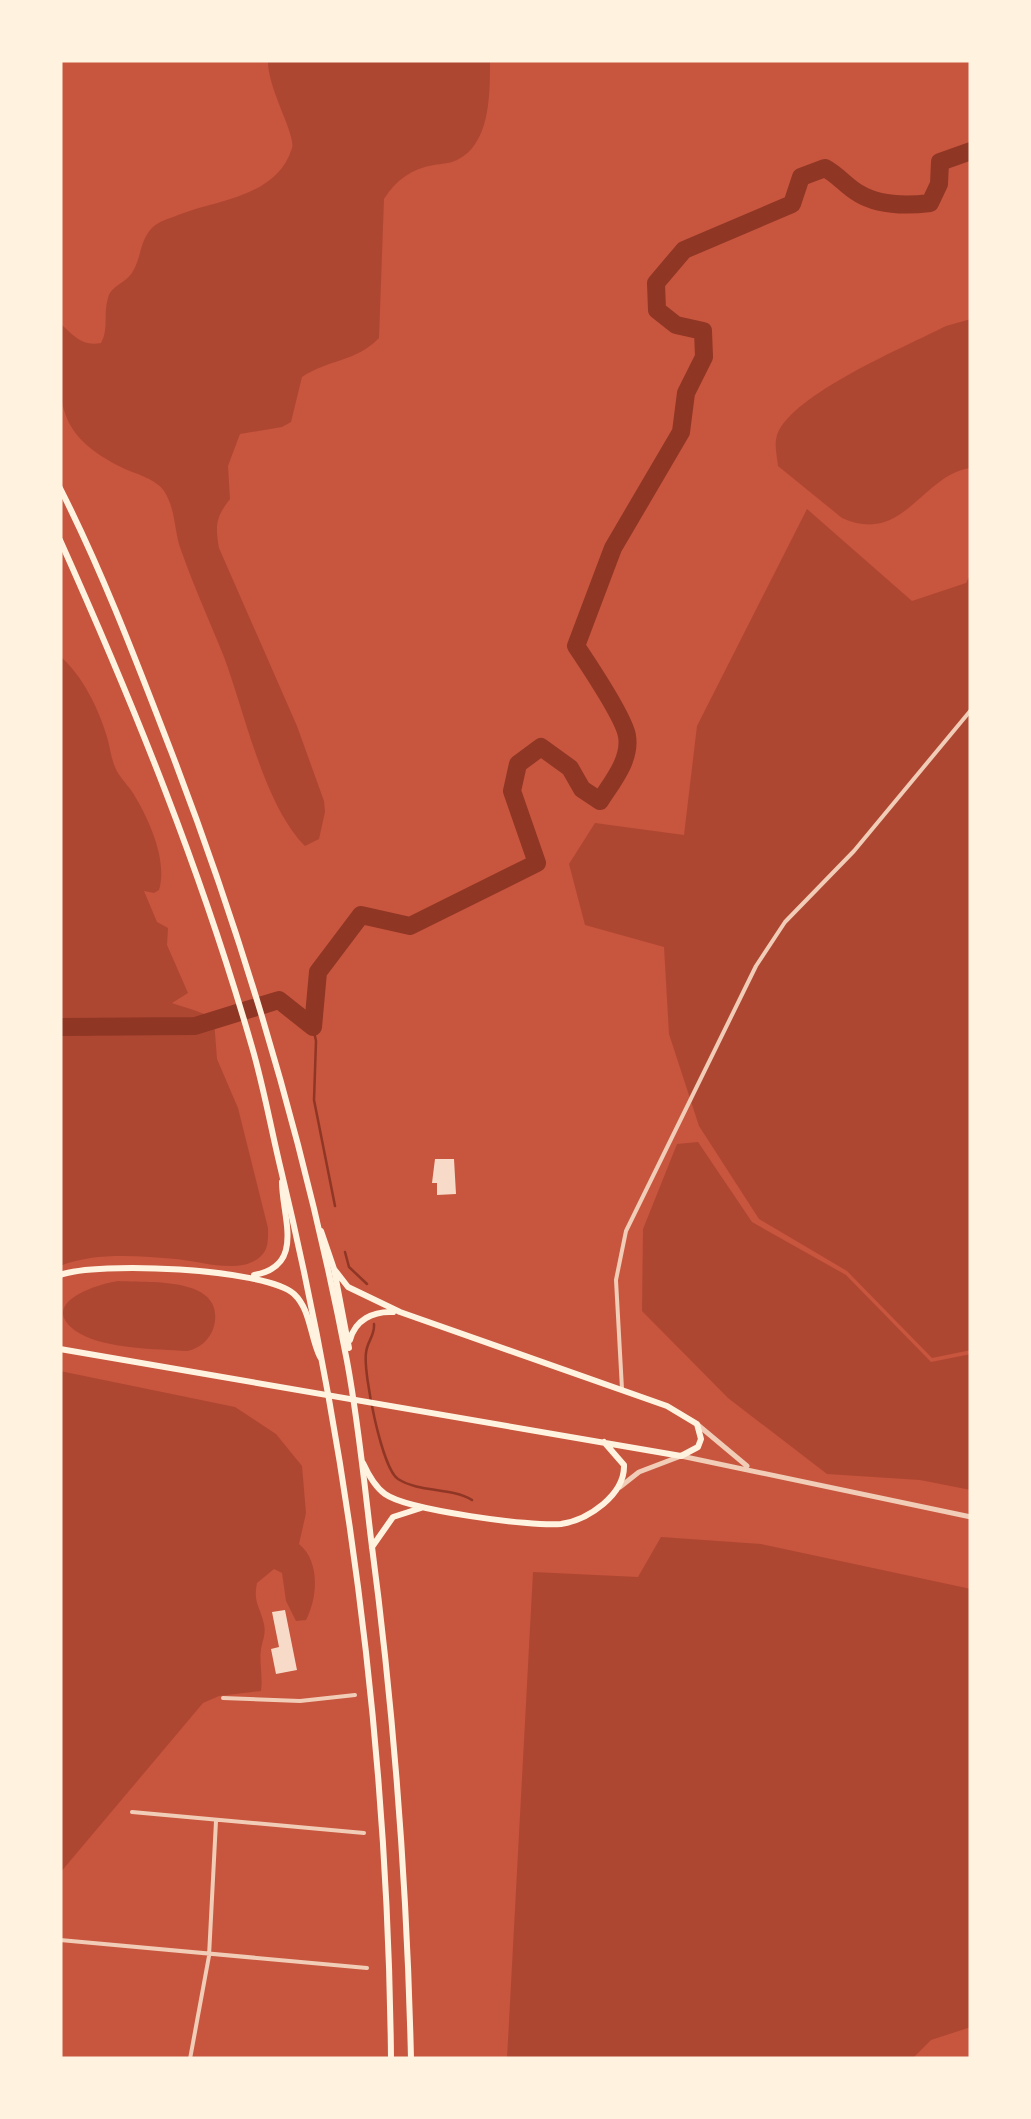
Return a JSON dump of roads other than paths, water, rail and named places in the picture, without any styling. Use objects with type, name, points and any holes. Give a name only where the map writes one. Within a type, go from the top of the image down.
[{"type":"main road","points":[[60,488],[133,654],[198,821],[271,1045],[316,1221],[347,1364],[396,1757],[407,1906],[411,2059]]},
{"type":"main road","points":[[60,540],[114,661],[180,827],[254,1050],[305,1264],[352,1532],[376,1728],[384,1833],[391,2059]]},
{"type":"main road","points":[[248,1276],[268,1272],[286,1253],[282,1176]]},
{"type":"main road","points":[[316,1221],[334,1269],[349,1348]]},
{"type":"main road","points":[[60,1275],[100,1266],[248,1276],[290,1290],[300,1300],[325,1367]]},
{"type":"main road","points":[[60,1349],[682,1456],[698,1447],[701,1438],[697,1424],[667,1406],[400,1312],[348,1287],[334,1269]]},
{"type":"main road","points":[[347,1364],[352,1331],[365,1318],[380,1312],[400,1312]]},
{"type":"main road","points":[[361,1458],[382,1492],[422,1508],[558,1524],[590,1512],[618,1489],[624,1465],[603,1442]]},
{"type":"main road","points":[[372,1547],[393,1517],[422,1508]]},
{"type":"street","points":[[622,1389],[616,1280],[626,1231],[756,966],[785,922],[854,852],[971,710]]},
{"type":"street","points":[[697,1424],[750,1468]]},
{"type":"street","points":[[618,1489],[639,1472],[682,1456],[971,1517]]},
{"type":"street","points":[[223,1698],[300,1701],[355,1695]]},
{"type":"street","points":[[132,1812],[364,1832]]},
{"type":"street","points":[[190,2059],[209,1956],[216,1821]]},
{"type":"street","points":[[60,1940],[367,1968]]},
{"type":"waterway","points":[[60,1027],[195,1026],[279,1000],[313,1027],[318,972],[361,915],[410,926],[537,863],[512,791],[518,764],[541,747],[570,768],[582,789],[600,801],[626,754],[627,736],[619,716],[576,646],[613,548],[681,432],[686,393],[704,357],[703,331],[676,325],[657,310],[656,283],[684,250],[792,204],[801,177],[825,168],[866,197],[902,205],[930,203],[939,184],[940,162],[971,151]]},
{"type":"waterway","points":[[313,1027],[314,1100],[335,1206]]},
{"type":"waterway","points":[[345,1252],[349,1267],[367,1284]]},
{"type":"waterway","points":[[374,1324],[366,1353],[367,1380],[380,1440],[392,1472],[407,1483],[472,1500]]}]
